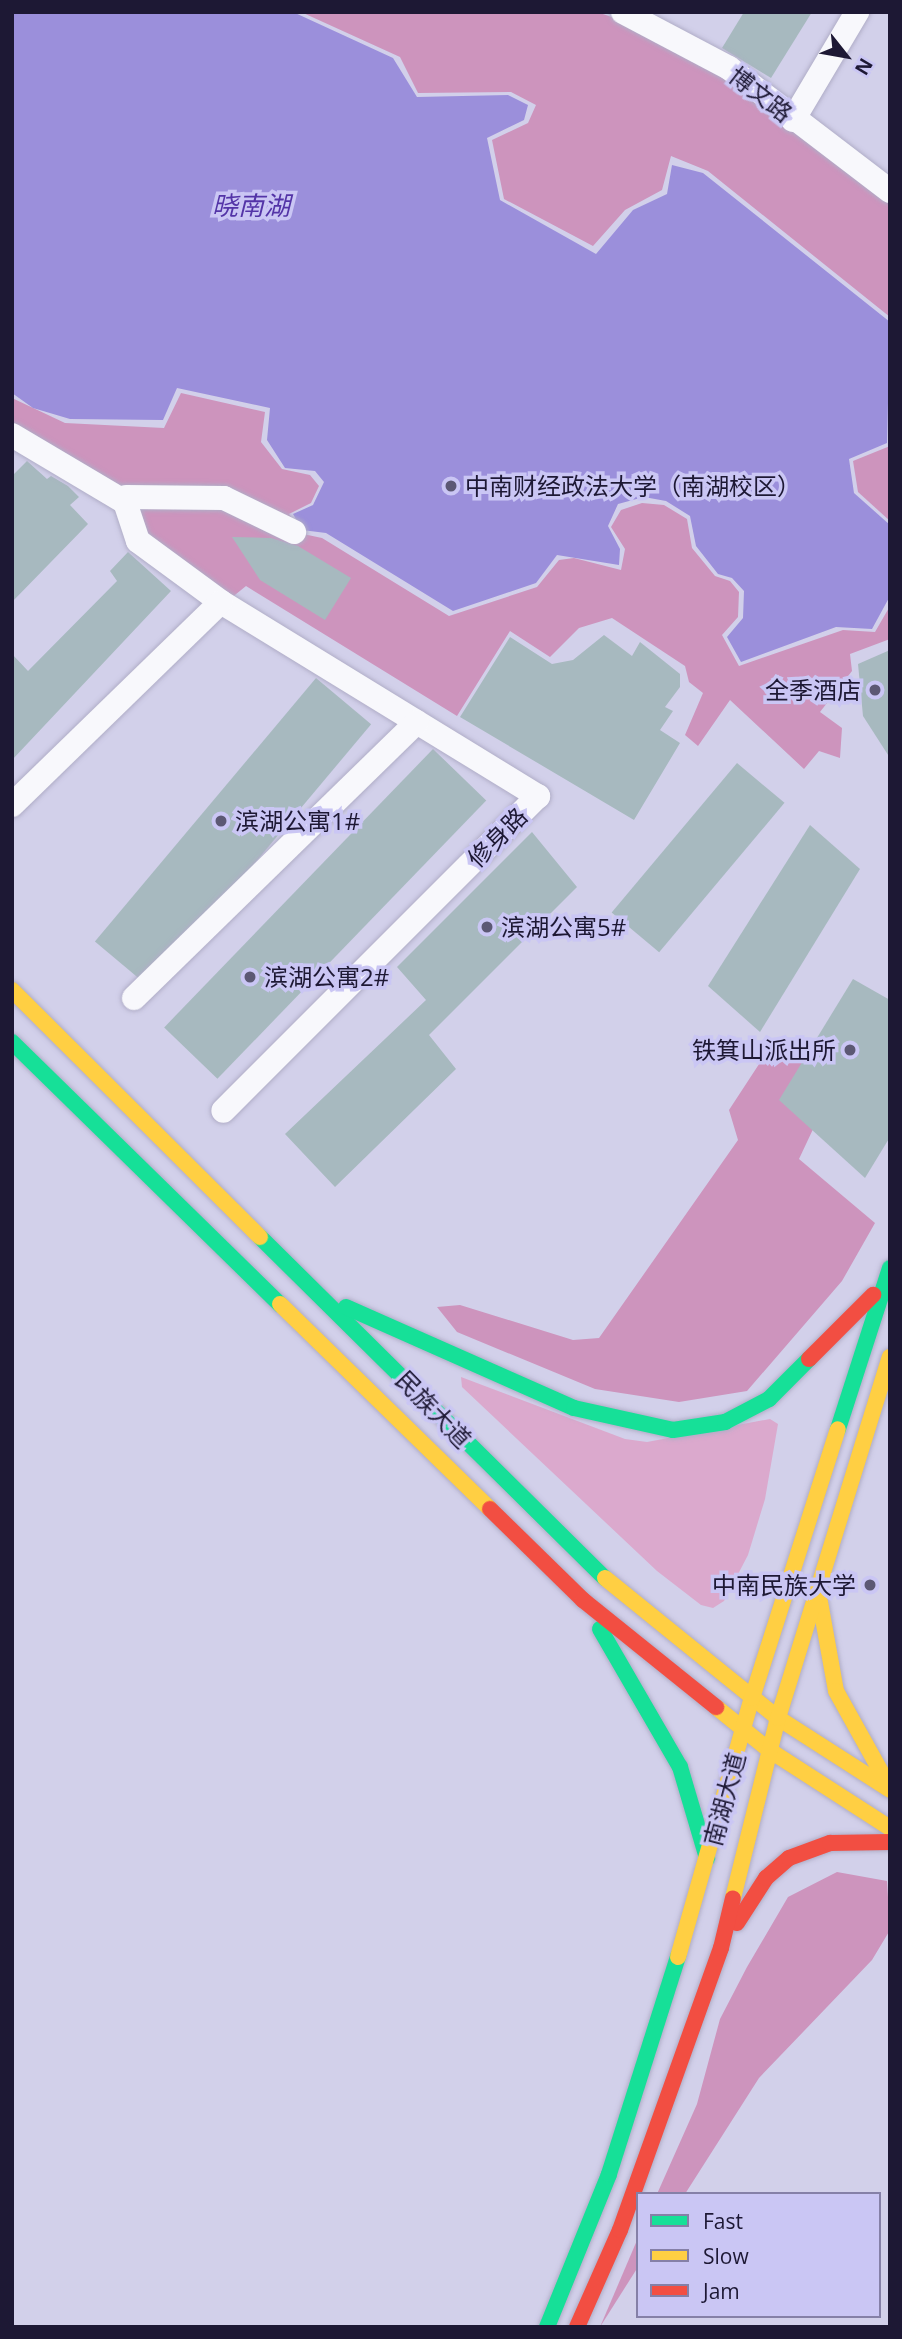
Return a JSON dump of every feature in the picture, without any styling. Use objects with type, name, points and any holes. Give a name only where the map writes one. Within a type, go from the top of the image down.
[{"type":"main road","name":"民族大道","points":[[12,990],[324,1296],[599,1573],[778,1718],[890,1788]]},
{"type":"main road","name":"民族大道","points":[[12,1042],[583,1600],[769,1750],[890,1829]]},
{"type":"main road","name":"南湖大道","points":[[547,2327],[609,2174],[708,1860],[752,1698],[882,1286],[890,1268]]},
{"type":"main road","points":[[324,1296],[574,1408],[673,1430],[726,1422],[769,1399],[882,1286]]},
{"type":"main road","name":"南湖大道","points":[[577,2327],[625,2218],[721,1948],[778,1718],[890,1357]]},
{"type":"main road","points":[[819,1582],[836,1691],[861,1744],[890,1788]]},
{"type":"main road","points":[[583,1600],[680,1767],[708,1860]]},
{"type":"main road","points":[[721,1948],[766,1878],[789,1858],[830,1843],[890,1842]]},
{"type":"street","name":"博文路","points":[[623,12],[729,68],[793,120],[890,191]]},
{"type":"street","points":[[793,120],[857,12]]},
{"type":"street","name":"修身路","points":[[12,435],[125,502],[138,541],[221,601],[538,796],[223,1111]]},
{"type":"street","points":[[126,497],[224,498],[294,532]]},
{"type":"street","points":[[12,804],[221,601]]},
{"type":"street","points":[[134,998],[416,722]]},
{"type":"shaded area","points":[[301,12],[597,12],[647,29],[725,76],[890,201],[890,317],[708,171],[671,156],[662,190],[625,210],[593,246],[504,199],[492,140],[528,123],[536,105],[511,92],[418,93],[400,57]]},
{"type":"shaded area","points":[[181,393],[265,412],[261,442],[282,469],[310,475],[319,486],[311,503],[289,514],[303,534],[322,538],[449,616],[537,587],[559,560],[574,558],[621,570],[625,549],[611,527],[621,510],[642,503],[664,505],[687,519],[692,548],[715,576],[730,581],[739,592],[738,617],[722,635],[739,666],[843,630],[875,632],[890,606],[890,639],[850,654],[852,671],[820,712],[842,728],[840,758],[819,751],[804,769],[730,700],[698,746],[685,735],[703,693],[689,682],[685,666],[612,618],[579,628],[550,657],[510,631],[457,716],[246,586],[230,599],[146,540],[126,497],[12,427],[12,398],[65,423],[164,428]]},
{"type":"shaded area","points":[[890,446],[890,521],[858,492],[853,461]]},
{"type":"shaded area","points":[[801,1052],[822,1075],[823,1108],[799,1159],[875,1223],[842,1281],[747,1391],[679,1402],[595,1389],[457,1332],[437,1307],[460,1305],[573,1340],[599,1338],[738,1140],[729,1110],[765,1055]]},
{"type":"shaded area","points":[[461,1377],[625,1439],[647,1442],[770,1419],[778,1424],[765,1499],[748,1555],[724,1601],[713,1608],[701,1605],[657,1571],[462,1387]]},
{"type":"shaded area","points":[[837,1872],[887,1881],[890,1930],[872,1960],[759,2078],[686,2192],[658,2192],[697,2104],[720,2019],[788,1897]]},
{"type":"shaded area","points":[[636,2243],[636,2270],[600,2327]]},
{"type":"water","name":"晓南湖","points":[[12,12],[293,12],[393,58],[417,97],[508,95],[528,105],[524,120],[487,138],[500,200],[596,254],[633,210],[667,194],[672,165],[703,173],[890,322],[887,443],[849,459],[854,493],[890,525],[890,596],[872,629],[836,627],[741,662],[727,637],[743,618],[744,591],[732,578],[718,574],[696,546],[690,516],[666,501],[644,497],[618,504],[608,526],[620,549],[619,565],[557,555],[536,583],[453,611],[326,533],[302,530],[293,514],[313,505],[324,482],[315,471],[285,468],[267,440],[270,408],[177,388],[163,420],[70,419],[33,408],[12,393]]},
{"type":"building","points":[[744,12],[812,12],[771,78],[722,48]]},
{"type":"building","points":[[27,461],[47,479],[51,476],[68,486],[79,497],[70,505],[88,524],[12,602],[12,476]]},
{"type":"building","points":[[232,537],[271,538],[298,546],[351,578],[325,620],[260,580]]},
{"type":"building","points":[[128,552],[171,591],[12,760],[12,654],[28,671],[117,581],[110,571]]},
{"type":"building","points":[[604,635],[632,656],[640,642],[680,674],[680,687],[665,707],[673,711],[660,730],[680,743],[634,820],[460,717],[510,637],[552,664],[573,660]]},
{"type":"building","name":"全季酒店","points":[[890,650],[890,758],[863,716],[858,664]]},
{"type":"building","name":"滨湖公寓1#","points":[[316,678],[371,724],[150,988],[95,942]]},
{"type":"building","points":[[433,749],[486,800],[217,1079],[164,1027]]},
{"type":"building","points":[[737,763],[784,803],[659,952],[612,912]]},
{"type":"building","points":[[810,825],[860,869],[760,1032],[708,986]]},
{"type":"building","points":[[532,832],[577,887],[429,1035],[456,1069],[335,1187],[285,1134],[426,1000],[397,967]]},
{"type":"building","name":"铁箕山派出所","points":[[853,979],[890,1000],[890,1137],[865,1178],[779,1100]]},
{"type":"traffic: fast","points":[[12,1042],[280,1304]]},
{"type":"traffic: fast","points":[[260,1237],[605,1578]]},
{"type":"traffic: fast","points":[[838,1429],[890,1268]]},
{"type":"traffic: fast","points":[[346,1307],[574,1408],[673,1430],[725,1422],[769,1399],[809,1359]]},
{"type":"traffic: fast","points":[[600,1629],[680,1767],[707,1858]]},
{"type":"traffic: fast","points":[[547,2327],[609,2174],[678,1957]]},
{"type":"traffic: slow","points":[[12,990],[260,1237]]},
{"type":"traffic: slow","points":[[280,1304],[490,1509]]},
{"type":"traffic: slow","points":[[733,1898],[778,1718],[890,1357]]},
{"type":"traffic: slow","points":[[678,1957],[752,1698],[838,1429]]},
{"type":"traffic: slow","points":[[605,1578],[778,1718],[890,1790]]},
{"type":"traffic: slow","points":[[820,1602],[836,1691],[885,1779]]},
{"type":"traffic: slow","points":[[716,1707],[769,1750],[890,1828]]},
{"type":"traffic: jam","points":[[809,1359],[873,1295]]},
{"type":"traffic: jam","points":[[490,1509],[583,1600],[716,1707]]},
{"type":"traffic: jam","points":[[737,1923],[766,1878],[789,1858],[830,1843],[890,1842]]},
{"type":"traffic: jam","points":[[577,2327],[620,2230],[721,1948],[733,1898]]},
{"type":"place","name":"中南财经政法大学（南湖校区）","points":[[451,486]]},
{"type":"place","name":"全季酒店","points":[[875,690]]},
{"type":"place","name":"滨湖公寓1#","points":[[221,821]]},
{"type":"place","name":"滨湖公寓5#","points":[[487,927]]},
{"type":"place","name":"滨湖公寓2#","points":[[250,977]]},
{"type":"place","name":"铁箕山派出所","points":[[850,1050]]},
{"type":"place","name":"中南民族大学","points":[[870,1585]]}]
